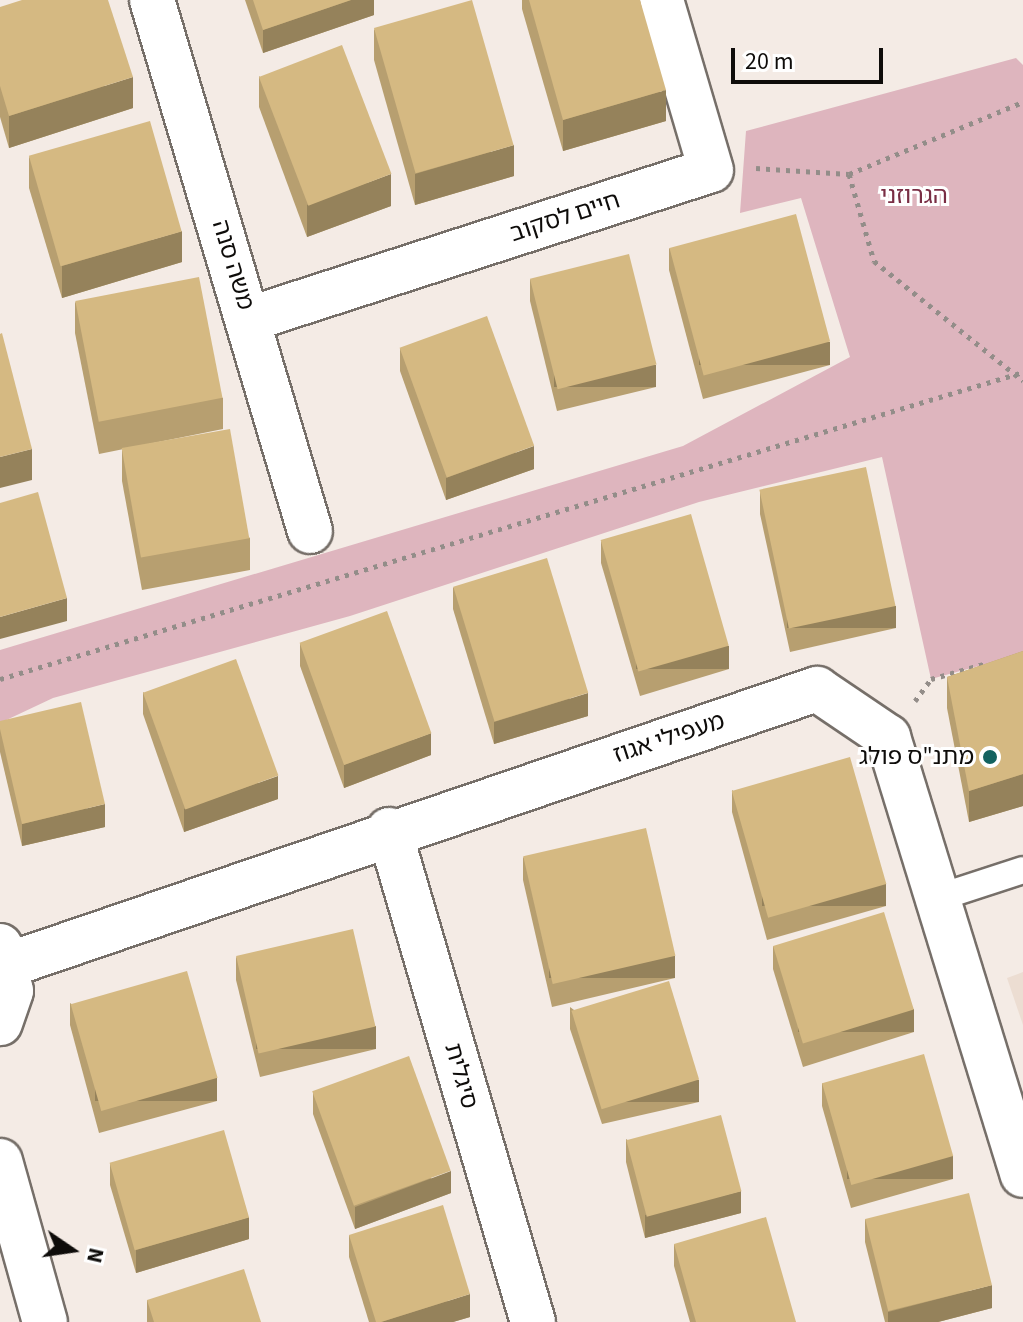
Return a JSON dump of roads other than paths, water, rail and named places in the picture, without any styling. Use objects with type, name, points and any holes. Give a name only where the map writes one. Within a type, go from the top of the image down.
[{"type":"street","name":"משה סנה","points":[[152,0],[250,319],[310,531]]},
{"type":"street","name":"חיים לסקוב","points":[[250,319],[711,170],[661,0]]},
{"type":"street","name":"מעפילי אגוז","points":[[4,956],[817,689],[888,737],[937,898]]},
{"type":"street","name":"סיגלית","points":[[389,830],[533,1322]]},
{"type":"street","points":[[937,898],[1023,1175]]},
{"type":"street","points":[[0,1023],[11,991],[4,956]]},
{"type":"street","points":[[0,1161],[45,1322]]},
{"type":"lane","points":[[937,898],[1023,870]]},
{"type":"place","name":"מתנ\"ס פולג","points":[[990,757]]},
{"type":"park label","name":"הגרוזני","points":[[914,196]]}]
